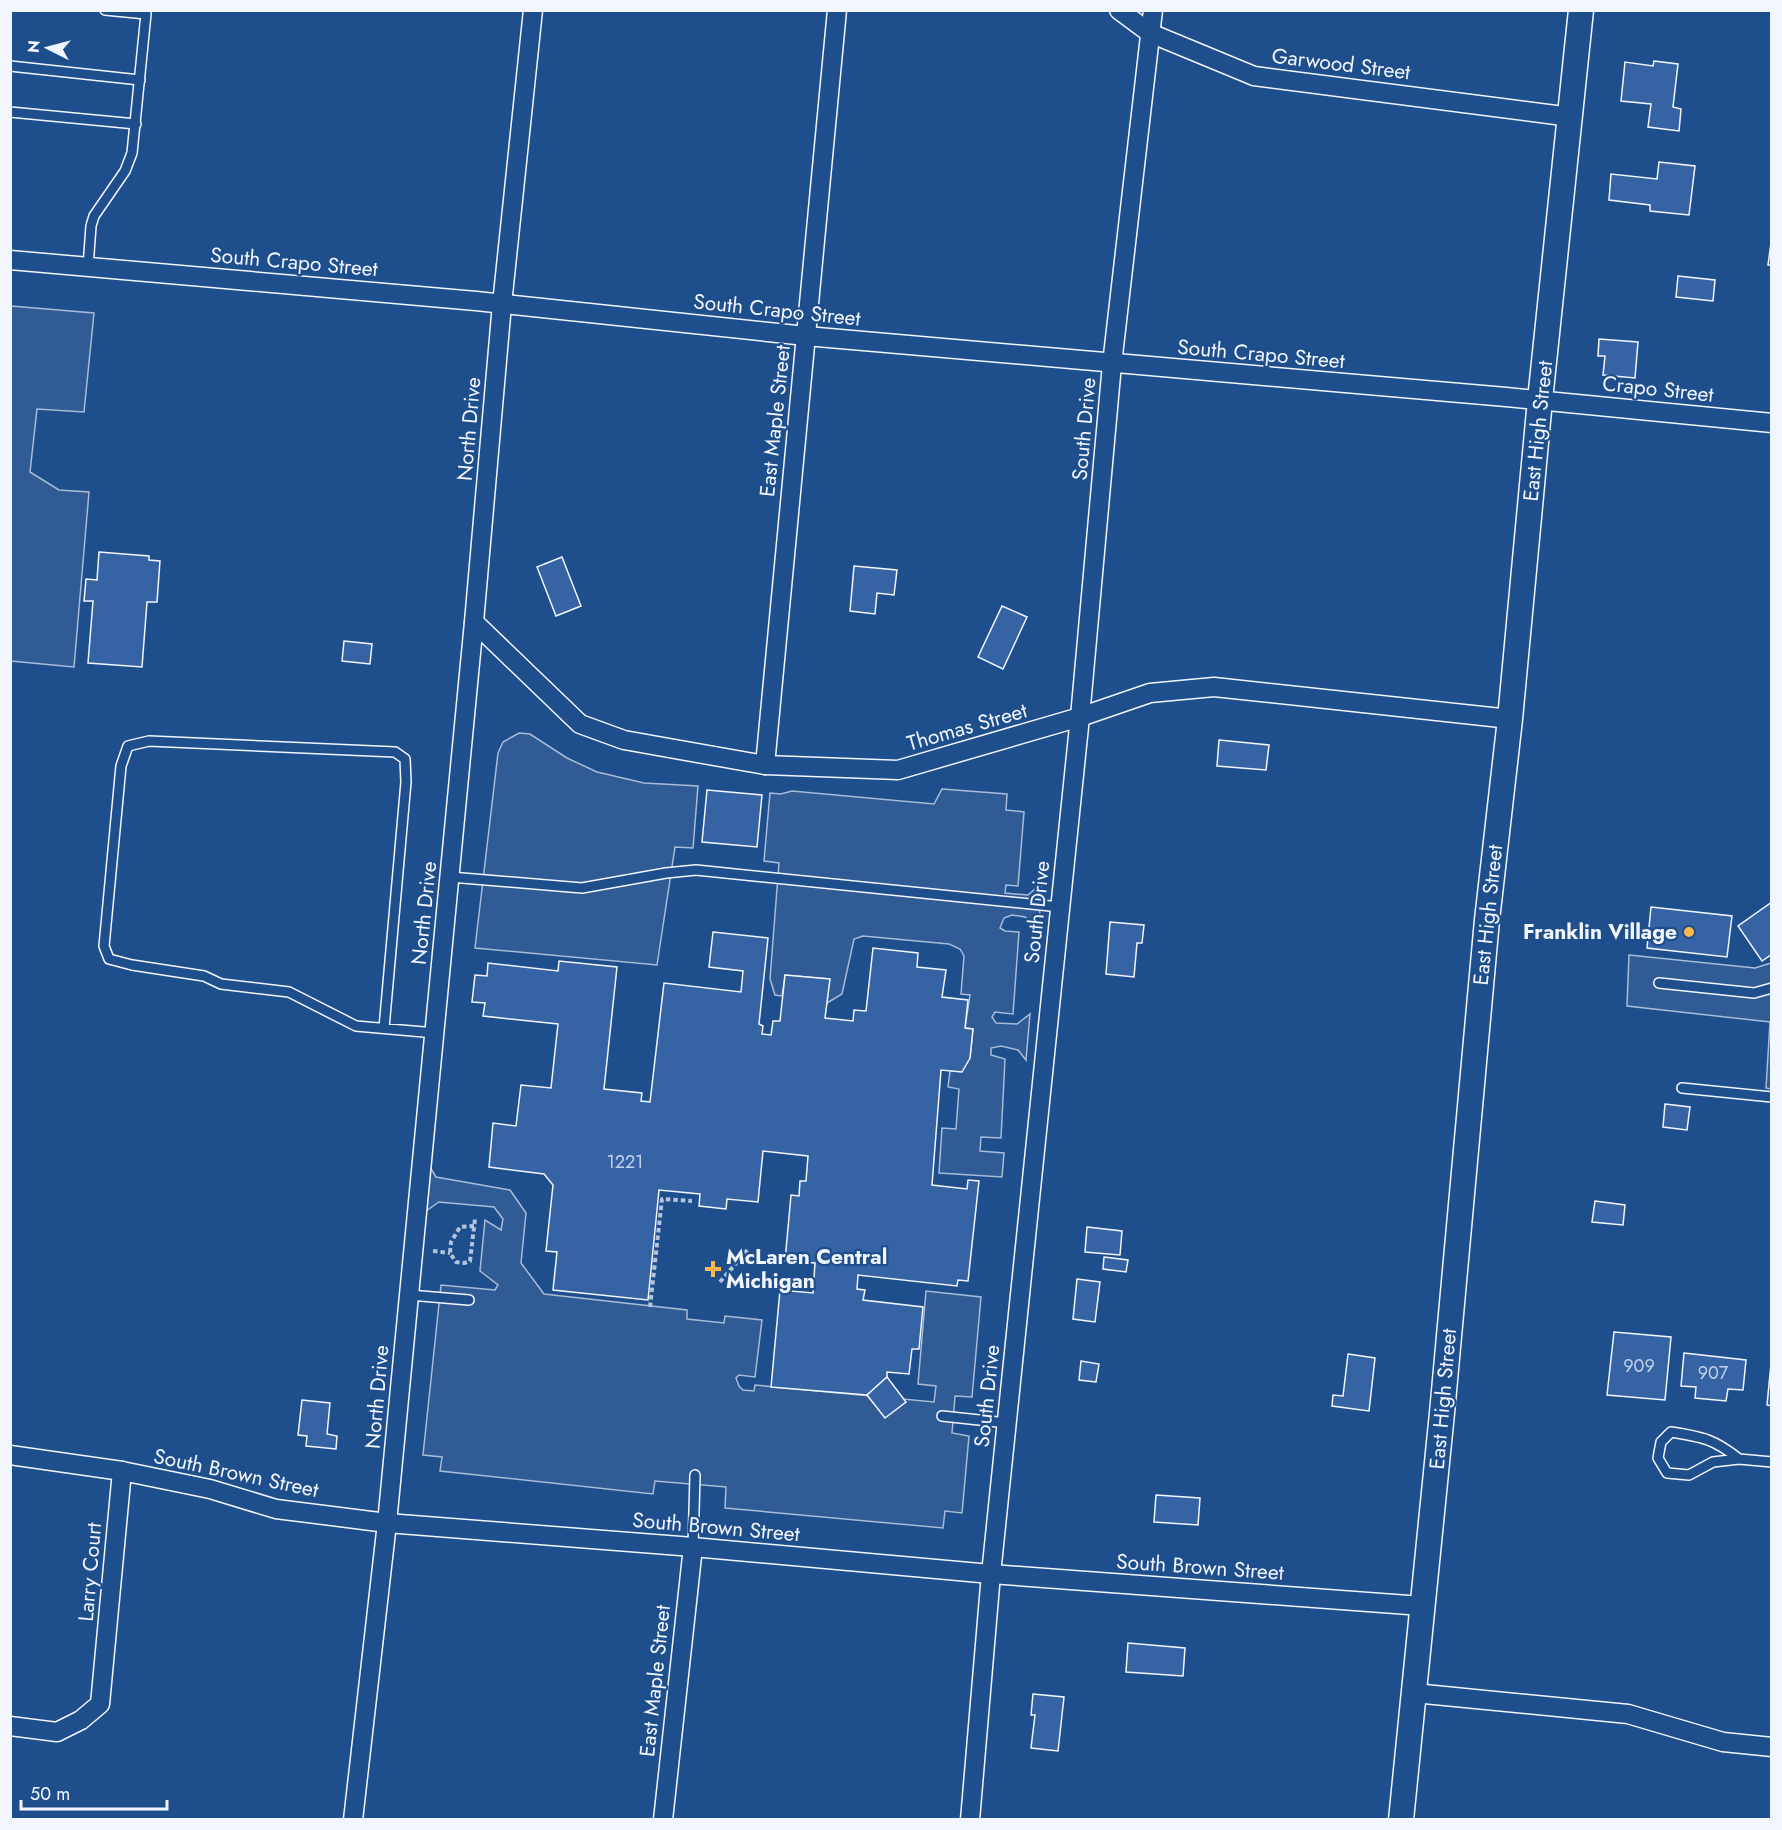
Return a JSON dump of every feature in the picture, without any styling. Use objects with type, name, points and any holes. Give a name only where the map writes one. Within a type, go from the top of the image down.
[{"type":"street","name":"North Drive","points":[[354,1820],[387,1523],[450,878],[502,304],[534,10]]},
{"type":"street","name":"East Maple Street","points":[[765,765],[837,10]]},
{"type":"street","name":"Garwood Street","points":[[1119,10],[1150,33],[1254,76],[1571,117]]},
{"type":"street","name":"South Drive","points":[[970,1820],[991,1574],[1080,717],[1112,364],[1153,10]]},
{"type":"street","name":"East High Street","points":[[1401,1820],[1486,932],[1510,719],[1540,400],[1581,10]]},
{"type":"street","name":"South Crapo Street","points":[[10,260],[502,304],[806,336],[1112,364],[1540,400]]},
{"type":"street","name":"Crapo Street","points":[[1540,400],[1772,423]]},
{"type":"street","name":"Thomas Street","points":[[474,622],[580,724],[624,740],[765,765],[898,770],[1080,717],[1150,693],[1214,687],[1510,719]]},
{"type":"street","name":"South Brown Street","points":[[10,1455],[122,1471],[210,1489],[276,1509],[387,1523],[693,1547],[991,1574],[1422,1606]]},
{"type":"street","name":"Larry Court","points":[[10,1726],[57,1732],[81,1720],[100,1704],[122,1471]]},
{"type":"street","name":"East Maple Street","points":[[663,1820],[693,1547]]},
{"type":"street","points":[[1414,1693],[1628,1714],[1723,1742],[1772,1747]]},
{"type":"lane","points":[[88,267],[91,226],[94,216],[125,171],[132,153],[146,12],[105,10]]},
{"type":"lane","points":[[10,66],[140,80]]},
{"type":"lane","points":[[10,112],[136,124]]},
{"type":"lane","points":[[384,1029],[405,794],[405,759],[395,752],[149,741],[128,746],[121,766],[104,946],[109,959],[132,965],[204,976],[221,984],[289,992],[356,1026],[384,1029],[435,1033]]},
{"type":"lane","points":[[450,878],[582,888],[696,870],[1060,908]]},
{"type":"lane","points":[[1659,983],[1754,993],[1772,987]]},
{"type":"lane","points":[[1682,1088],[1772,1097]]},
{"type":"lane","points":[[409,1295],[469,1300]]},
{"type":"lane","points":[[942,1416],[1006,1423]]},
{"type":"lane","points":[[1739,1459],[1720,1444],[1702,1436],[1671,1432],[1661,1442],[1658,1458],[1667,1473],[1689,1475],[1713,1462],[1739,1459],[1772,1462]]},
{"type":"lane","points":[[693,1547],[695,1475]]},
{"type":"path","points":[[650,1307],[662,1199],[692,1201]]},
{"type":"path","points":[[474,1227],[460,1227],[451,1242],[450,1253],[456,1262],[470,1261],[475,1219]]},
{"type":"path","points":[[720,1282],[749,1248]]},
{"type":"path","points":[[433,1251],[450,1253]]},
{"type":"shaded area","points":[[11,306],[94,313],[84,412],[37,409],[30,472],[59,490],[89,492],[74,667],[11,661]]},
{"type":"shaded area","points":[[519,733],[530,734],[567,758],[597,772],[644,783],[698,786],[693,848],[675,847],[657,965],[475,948],[498,753],[503,742]]},
{"type":"shaded area","points":[[942,789],[1007,794],[1006,810],[1024,812],[1018,886],[1006,885],[1005,893],[1028,895],[1041,884],[1039,929],[1025,917],[1012,915],[1004,918],[1000,928],[1005,931],[1019,932],[1013,1014],[995,1012],[992,1017],[996,1023],[1017,1024],[1030,1014],[1026,1060],[1018,1050],[1001,1046],[991,1048],[991,1055],[1005,1059],[1001,1138],[981,1137],[980,1151],[1004,1153],[1002,1177],[939,1173],[942,1128],[956,1129],[959,1089],[948,1087],[950,1071],[970,1058],[973,1029],[965,1028],[970,995],[961,994],[964,956],[960,949],[949,944],[863,936],[854,939],[842,994],[827,1003],[829,979],[785,975],[782,996],[775,995],[770,979],[779,863],[764,861],[770,793],[781,794],[792,791],[934,804]]},
{"type":"shaded area","points":[[1629,955],[1755,968],[1771,963],[1771,1089],[1766,1088],[1770,1022],[1627,1006]]},
{"type":"shaded area","points":[[430,1167],[436,1177],[510,1190],[526,1213],[521,1263],[544,1294],[687,1310],[687,1319],[724,1323],[725,1316],[762,1320],[755,1377],[739,1375],[736,1378],[743,1390],[754,1391],[755,1385],[934,1402],[936,1386],[918,1384],[926,1291],[981,1297],[972,1397],[955,1396],[952,1433],[969,1436],[962,1513],[945,1511],[943,1528],[725,1508],[726,1487],[655,1481],[653,1494],[440,1471],[442,1457],[423,1455],[441,1285],[495,1290],[498,1285],[480,1271],[485,1220],[501,1230],[503,1219],[494,1207],[439,1202],[426,1211]]},
{"type":"building","points":[[1654,61],[1678,64],[1673,107],[1681,109],[1679,131],[1648,127],[1651,104],[1621,101],[1625,62],[1653,66]]},
{"type":"building","points":[[1659,162],[1695,166],[1689,215],[1650,211],[1650,205],[1609,200],[1611,174],[1657,179]]},
{"type":"building","points":[[1771,243],[1772,265],[1768,265]]},
{"type":"building","points":[[1678,276],[1715,280],[1713,301],[1676,297]]},
{"type":"building","points":[[1599,339],[1638,342],[1635,378],[1603,375],[1605,356],[1598,356]]},
{"type":"building","points":[[99,552],[149,556],[149,560],[160,561],[157,602],[147,602],[142,667],[88,663],[93,601],[84,601],[86,579],[97,580]]},
{"type":"building","points":[[562,557],[581,606],[556,616],[537,567]]},
{"type":"building","points":[[854,566],[897,570],[894,595],[877,593],[875,614],[850,611]]},
{"type":"building","points":[[1002,606],[1027,617],[1003,669],[978,657]]},
{"type":"building","points":[[344,641],[372,644],[370,664],[342,661]]},
{"type":"building","points":[[1219,740],[1269,745],[1266,770],[1217,766]]},
{"type":"building","points":[[707,790],[762,795],[757,847],[702,842]]},
{"type":"building","name":"Franklin Village","points":[[1772,902],[1772,954],[1762,961],[1738,926]]},
{"type":"building","name":"Franklin Village","points":[[1651,907],[1732,916],[1727,957],[1647,948]]},
{"type":"building","points":[[1110,922],[1144,925],[1142,943],[1137,943],[1134,977],[1106,974]]},
{"type":"building","name":"McLaren Central Michigan","points":[[713,932],[768,938],[759,1024],[763,1026],[762,1034],[771,1035],[773,1021],[780,1021],[785,975],[830,979],[825,1018],[853,1021],[854,1010],[866,1011],[873,948],[918,953],[917,967],[946,970],[942,997],[968,1000],[965,1028],[973,1029],[970,1058],[962,1072],[941,1070],[932,1185],[967,1189],[968,1180],[979,1181],[968,1281],[958,1280],[957,1286],[858,1275],[857,1289],[865,1290],[863,1300],[923,1307],[919,1349],[912,1349],[909,1374],[887,1372],[887,1377],[867,1395],[771,1387],[780,1290],[813,1293],[815,1263],[785,1261],[791,1195],[799,1196],[800,1181],[806,1181],[808,1156],[763,1151],[758,1202],[727,1199],[726,1209],[699,1206],[700,1194],[659,1190],[648,1300],[553,1290],[557,1252],[546,1251],[553,1185],[544,1174],[489,1167],[493,1123],[516,1126],[521,1085],[551,1088],[558,1024],[483,1016],[485,1003],[472,1002],[475,975],[487,976],[488,963],[558,971],[559,961],[617,967],[604,1089],[642,1093],[641,1101],[650,1102],[664,983],[741,992],[743,971],[709,967]]},
{"type":"building","points":[[1665,1104],[1690,1107],[1687,1130],[1663,1127]]},
{"type":"building","points":[[1595,1201],[1625,1205],[1623,1225],[1592,1222]]},
{"type":"building","points":[[1087,1227],[1122,1231],[1120,1255],[1085,1252]]},
{"type":"building","points":[[1104,1257],[1128,1260],[1126,1272],[1103,1269]]},
{"type":"building","points":[[1077,1279],[1100,1282],[1095,1322],[1073,1319]]},
{"type":"building","points":[[1614,1332],[1671,1337],[1665,1400],[1607,1395]]},
{"type":"building","points":[[1684,1353],[1746,1360],[1743,1390],[1728,1389],[1726,1401],[1695,1398],[1696,1387],[1681,1386]]},
{"type":"building","points":[[1348,1354],[1375,1358],[1369,1411],[1332,1406],[1333,1395],[1343,1396]]},
{"type":"building","points":[[1081,1361],[1099,1364],[1096,1382],[1079,1380]]},
{"type":"building","points":[[1772,1364],[1772,1406],[1767,1405]]},
{"type":"building","points":[[887,1377],[906,1402],[885,1418],[867,1395]]},
{"type":"building","points":[[302,1400],[330,1403],[327,1434],[337,1436],[336,1449],[306,1446],[307,1436],[298,1435]]},
{"type":"building","points":[[1156,1495],[1200,1498],[1198,1525],[1154,1522]]},
{"type":"building","points":[[1128,1643],[1185,1648],[1183,1676],[1126,1672]]},
{"type":"building","points":[[1033,1694],[1064,1697],[1058,1751],[1031,1748],[1035,1715],[1031,1715]]},
{"type":"place","name":"Franklin Village","points":[[1689,932]]},
{"type":"place","name":"McLaren Central Michigan","points":[[713,1269]]}]
